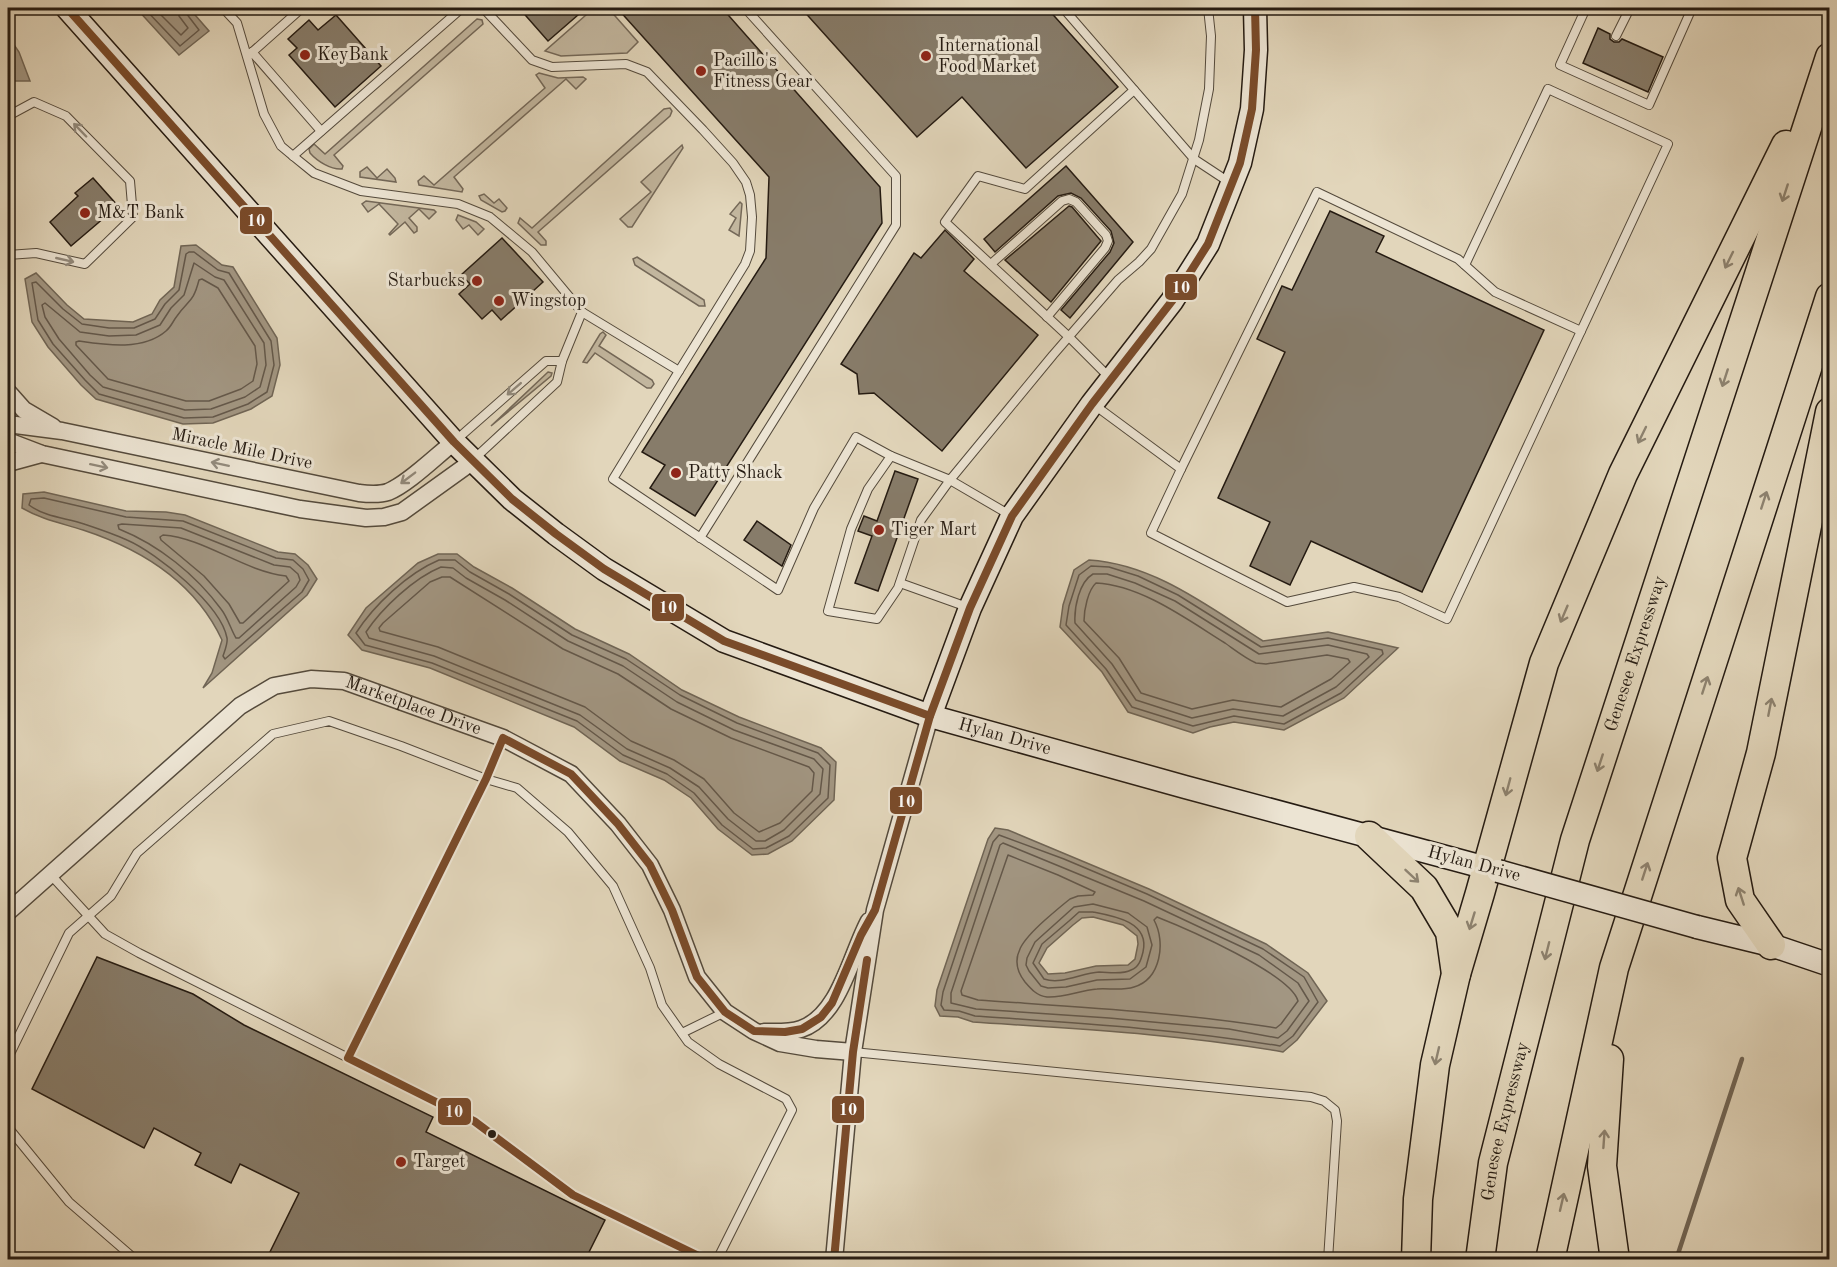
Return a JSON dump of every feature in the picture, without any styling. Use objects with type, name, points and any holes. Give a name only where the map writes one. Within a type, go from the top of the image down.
[{"type":"highway","points":[[1416,1260],[1418,1199],[1435,1065],[1456,974],[1492,869],[1544,663],[1618,484],[1829,57]]},
{"type":"highway","name":"Genesee Expressway","points":[[1480,1260],[1494,1163],[1575,840],[1829,57]]},
{"type":"highway","points":[[1550,1260],[1614,968],[1830,297]]},
{"type":"highway","points":[[1771,945],[1740,900],[1732,858],[1761,753],[1830,412]]},
{"type":"highway","points":[[1369,836],[1424,888],[1450,932],[1456,974]]},
{"type":"highway","points":[[1614,968],[1602,1166],[1615,1260]]},
{"type":"main road","name":"Hylan Drive","points":[[67,8],[454,442],[512,499],[603,568],[724,641],[930,716],[1697,927],[1771,945],[1830,965]]},
{"type":"main road","points":[[930,716],[970,608],[1012,516],[1092,404],[1172,301],[1208,244],[1240,163],[1252,109],[1256,50],[1255,8]]},
{"type":"street","points":[[8,392],[24,410],[62,431]]},
{"type":"street","name":"Miracle Mile Drive","points":[[8,424],[62,431],[373,494],[387,492],[404,482],[454,442]]},
{"type":"street","points":[[8,441],[42,454],[300,509],[366,518],[384,517],[402,512],[473,461]]},
{"type":"street","points":[[8,463],[42,454]]},
{"type":"street","name":"Marketplace Drive","points":[[8,912],[240,706],[274,686],[311,679],[344,681],[503,738],[571,774],[618,824],[650,865],[672,910],[697,977],[725,1012],[754,1031],[780,1042],[816,1049],[853,1052]]},
{"type":"street","points":[[834,1260],[853,1052],[875,909],[930,716]]},
{"type":"street","points":[[754,1031],[785,1032],[802,1029],[821,1017],[832,1003],[861,935],[875,909]]},
{"type":"lane","points":[[223,8],[237,23],[249,55],[264,114],[281,146],[314,173],[361,191],[458,204],[490,217],[532,252],[582,312],[679,371]]},
{"type":"lane","points":[[249,55],[302,8]]},
{"type":"lane","points":[[293,156],[462,8]]},
{"type":"lane","points":[[483,8],[532,60],[552,67],[626,64],[647,72],[703,130],[742,175],[748,188],[751,204],[750,251],[745,264],[613,479],[778,590],[814,507],[856,437],[891,456],[950,480],[1012,516]]},
{"type":"lane","points":[[700,538],[896,225],[896,176],[744,8]]},
{"type":"lane","points":[[1063,8],[1194,159],[1232,184]]},
{"type":"lane","points":[[891,456],[868,489],[851,529],[828,611],[877,619],[900,584],[921,520],[950,480],[1118,280],[1140,262],[1151,249],[1182,194],[1194,159],[1209,89],[1211,36],[1208,8]]},
{"type":"lane","points":[[1586,8],[1560,65],[1649,105],[1692,8]]},
{"type":"lane","points":[[1616,36],[1630,8]]},
{"type":"lane","points":[[249,55],[321,131]]},
{"type":"lane","points":[[1594,80],[1599,70]]},
{"type":"lane","points":[[1465,266],[1548,89],[1668,144],[1581,331],[1447,619],[1399,597],[1354,587],[1287,602],[1152,532],[1317,192],[1458,259],[1465,266],[1495,292],[1581,331]]},
{"type":"lane","points":[[1111,379],[945,222],[978,176],[1025,189],[1134,90]]},
{"type":"lane","points":[[8,255],[36,253],[85,264],[133,217],[130,181],[66,116],[34,102],[10,115]]},
{"type":"lane","points":[[991,264],[1062,201],[1069,199],[1076,202],[1106,235],[1108,242],[1047,317]]},
{"type":"lane","points":[[473,461],[557,382],[562,361],[582,312]]},
{"type":"lane","points":[[454,442],[546,361],[562,361]]},
{"type":"lane","points":[[1092,404],[1181,469]]},
{"type":"lane","points":[[900,584],[970,608]]},
{"type":"lane","points":[[8,1058],[69,933],[111,896],[137,853],[273,734],[328,721],[486,779],[518,788],[568,832],[613,886],[650,968],[662,1005],[688,1042],[719,1064],[786,1099],[792,1110],[717,1260]]},
{"type":"lane","points":[[348,1058],[486,779],[503,738]]},
{"type":"lane","points":[[50,874],[105,933],[139,953],[474,1121],[573,1195],[708,1260]]},
{"type":"lane","points":[[682,1033],[725,1012]]},
{"type":"lane","points":[[853,1052],[1311,1097],[1324,1101],[1335,1110],[1337,1121],[1328,1260]]},
{"type":"lane","points":[[8,1122],[11,1131],[69,1202],[136,1260]]},
{"type":"shaded area","points":[[594,8],[608,8],[638,42],[627,53],[561,56],[545,51]]},
{"type":"shaded area","points":[[477,19],[482,20],[483,24],[334,155],[343,166],[342,169],[324,164],[310,153],[309,149],[314,144],[325,154]]},
{"type":"shaded area","points":[[539,73],[558,78],[583,77],[586,79],[576,89],[566,79],[454,177],[463,189],[462,192],[419,185],[418,181],[424,176],[434,185],[545,88],[536,75]]},
{"type":"shaded area","points":[[670,108],[672,111],[670,116],[538,232],[546,241],[546,245],[541,245],[518,223],[520,218],[532,228],[664,109]]},
{"type":"shaded area","points":[[682,145],[683,148],[632,227],[628,227],[620,219],[651,192],[641,182]]},
{"type":"shaded area","points":[[367,167],[377,178],[387,169],[396,182],[360,177],[360,172]]},
{"type":"shaded area","points":[[484,194],[494,203],[499,199],[507,208],[505,211],[502,212],[481,200],[479,196]]},
{"type":"shaded area","points":[[366,201],[434,210],[436,212],[429,219],[419,209],[409,218],[417,227],[417,231],[414,233],[405,222],[390,235],[398,224],[379,204],[368,212],[362,204]]},
{"type":"shaded area","points":[[740,202],[742,204],[739,236],[729,230],[736,218],[730,214]]},
{"type":"shaded area","points":[[458,215],[476,222],[484,229],[478,235],[469,225],[463,229],[456,220]]},
{"type":"shaded area","points":[[637,257],[704,300],[705,306],[699,306],[635,265],[633,259]]},
{"type":"shaded area","points":[[603,332],[606,335],[599,346],[652,380],[654,384],[651,388],[647,388],[595,353],[587,363],[583,362]]},
{"type":"shaded area","points":[[548,372],[552,373],[551,376],[491,426]]},
{"type":"water","points":[[136,8],[189,8],[209,31],[179,55]]},
{"type":"water","points":[[8,36],[19,52],[30,81],[8,81]]},
{"type":"water","points":[[196,245],[222,265],[233,267],[277,338],[280,365],[272,396],[251,409],[213,423],[183,424],[96,399],[48,347],[32,322],[25,279],[36,273],[84,319],[133,322],[152,314],[160,300],[174,287],[181,246]]},
{"type":"water","points":[[44,492],[126,511],[185,515],[278,552],[295,554],[308,565],[317,579],[307,595],[203,688],[212,673],[222,640],[211,619],[197,601],[164,570],[125,547],[22,508],[23,494]]},
{"type":"water","points":[[438,554],[457,554],[474,567],[512,588],[575,629],[629,654],[682,690],[739,717],[821,748],[836,762],[834,800],[792,841],[768,854],[752,855],[718,829],[691,798],[664,780],[620,761],[574,727],[430,668],[362,650],[348,635],[366,608],[418,563]]},
{"type":"water","points":[[1089,560],[1113,563],[1159,579],[1202,602],[1263,641],[1328,632],[1398,648],[1344,698],[1284,730],[1234,722],[1193,733],[1128,712],[1102,672],[1060,627],[1063,605],[1074,570]]},
{"type":"water","points":[[995,828],[1008,830],[1149,889],[1266,944],[1308,973],[1327,1001],[1297,1040],[1283,1052],[1168,1036],[973,1022],[958,1017],[940,1016],[935,1006],[937,990],[988,839]],"holes":[[[1093,917],[1123,925],[1137,936],[1135,959],[1128,965],[1096,966],[1065,973],[1048,974],[1039,963],[1047,948],[1082,918]]]},
{"type":"building","points":[[519,8],[586,8],[548,41]]},
{"type":"building","points":[[617,8],[722,8],[880,187],[882,223],[695,516],[650,488],[665,465],[642,452],[766,258],[769,177]]},
{"type":"building","points":[[801,8],[1047,8],[1118,87],[1026,168],[962,97],[917,137]]},
{"type":"building","points":[[336,15],[381,66],[335,107],[289,55],[297,48],[288,39],[309,20],[318,30]]},
{"type":"building","points":[[1598,28],[1610,34],[1610,39],[1614,42],[1622,39],[1663,57],[1648,92],[1583,63]]},
{"type":"building","points":[[1066,166],[1133,242],[1070,318],[1061,310],[1110,252],[1114,243],[1111,231],[1081,198],[1071,193],[1058,196],[995,252],[984,239]]},
{"type":"building","points":[[93,178],[118,206],[71,246],[50,222],[78,196],[75,193]]},
{"type":"building","points":[[1069,206],[1101,241],[1051,302],[1005,260]]},
{"type":"building","points":[[1330,211],[1384,236],[1376,252],[1544,330],[1422,592],[1311,541],[1290,585],[1250,566],[1270,522],[1218,498],[1285,352],[1257,339],[1282,286],[1292,290]]},
{"type":"building","points":[[945,230],[974,259],[964,271],[1038,335],[942,451],[874,393],[859,394],[857,374],[841,364],[914,253],[921,258]]},
{"type":"building","points":[[502,238],[543,282],[501,320],[492,310],[482,319],[459,294],[470,284],[461,275]]},
{"type":"building","points":[[895,471],[918,479],[878,591],[855,583],[872,536],[858,531],[864,516],[877,521]]},
{"type":"building","points":[[757,521],[791,545],[782,566],[744,540]]},
{"type":"building","points":[[97,957],[193,994],[244,1025],[433,1117],[426,1132],[605,1220],[585,1260],[266,1260],[299,1193],[240,1164],[231,1183],[195,1165],[201,1153],[154,1128],[144,1148],[32,1089]]},
{"type":"waterway","points":[[1676,1260],[1742,1059]]},
{"type":"transit line","name":"10","points":[[67,8],[454,442],[512,499],[604,569],[724,641],[930,716]]},
{"type":"transit line","name":"10","points":[[707,1260],[573,1195],[474,1121],[348,1058],[486,779],[503,738],[571,774],[618,824],[650,865],[672,910],[697,977],[725,1012],[754,1031],[785,1032],[802,1029],[821,1017],[832,1003],[861,935],[875,910],[930,716],[970,608],[1012,516],[1092,404],[1172,301],[1208,244],[1240,163],[1252,109],[1256,50],[1255,8]]},
{"type":"transit line","name":"10","points":[[834,1260],[853,1052],[867,960]]},
{"type":"place","name":"KeyBank","points":[[305,55]]},
{"type":"place","name":"International Food Market","points":[[926,56]]},
{"type":"place","name":"Pacillo's Fitness Gear","points":[[701,71]]},
{"type":"place","name":"M&T Bank","points":[[85,213]]},
{"type":"place","name":"Starbucks","points":[[477,281]]},
{"type":"place","name":"Wingstop","points":[[499,301]]},
{"type":"place","name":"Patty Shack","points":[[676,473]]},
{"type":"place","name":"Tiger Mart","points":[[879,530]]},
{"type":"place","name":"Target","points":[[401,1162]]}]
